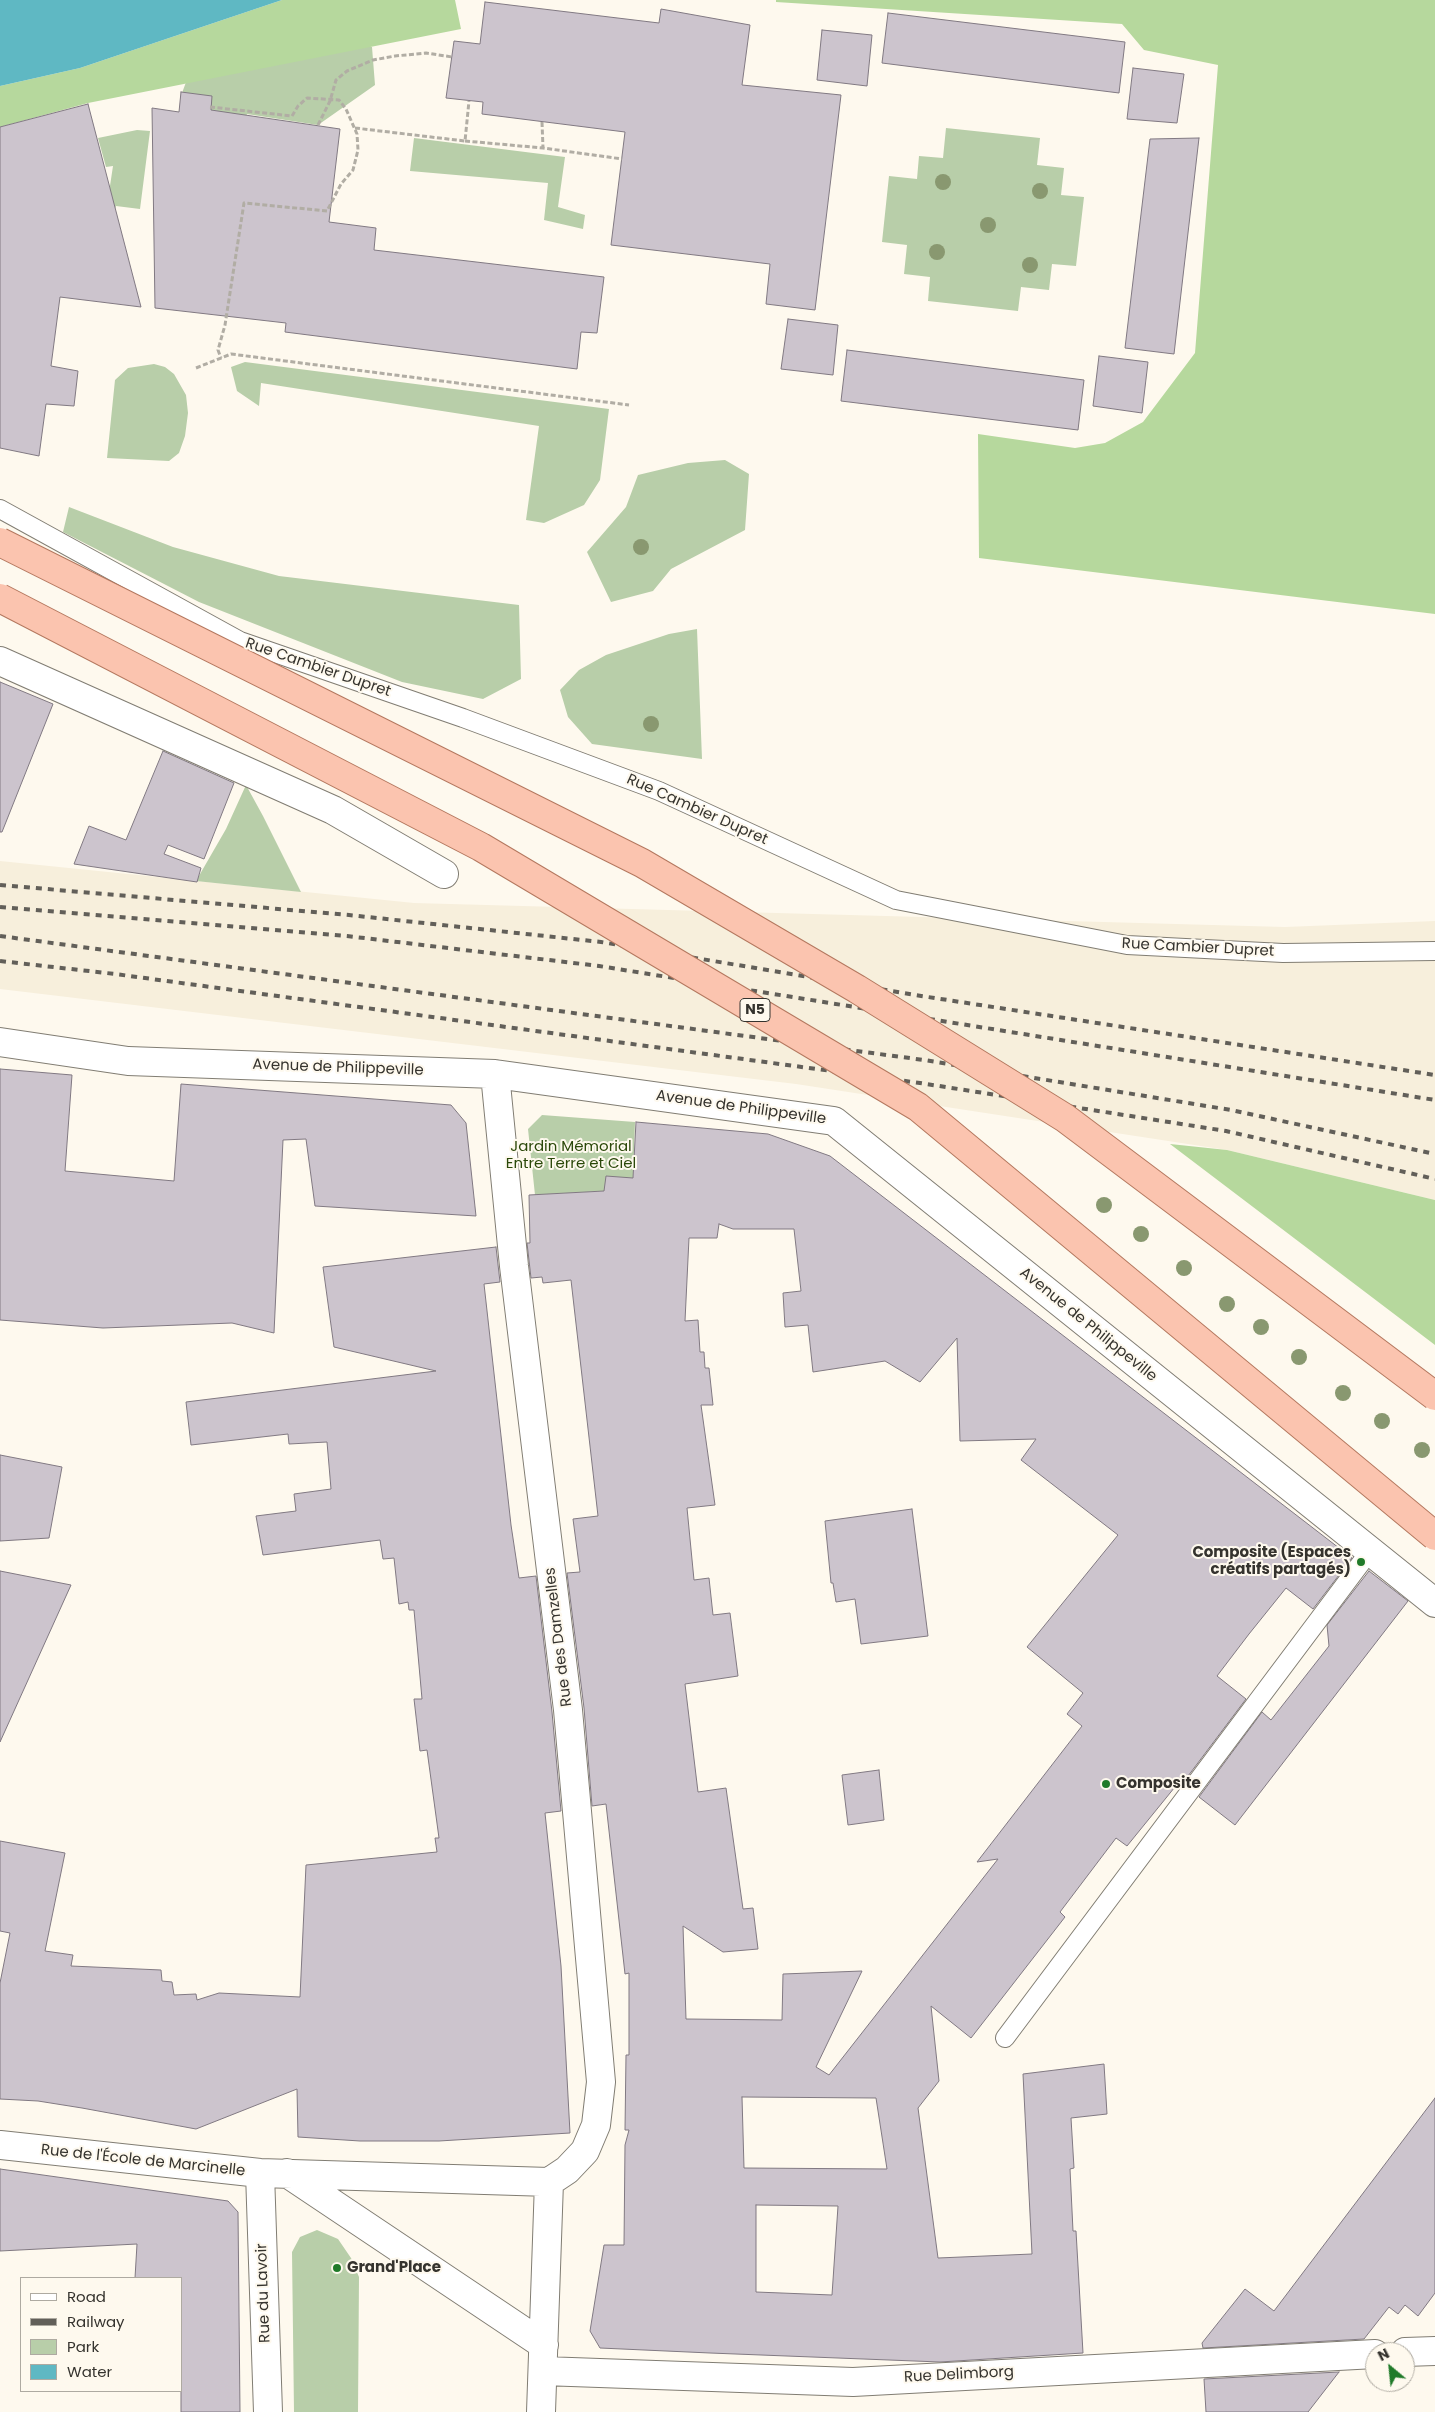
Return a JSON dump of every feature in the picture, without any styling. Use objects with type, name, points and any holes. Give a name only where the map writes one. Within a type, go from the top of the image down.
[{"type":"main road","points":[[0,542],[642,863],[857,989],[1065,1118],[1435,1396]]},
{"type":"main road","name":"N5","points":[[0,598],[481,847],[918,1107],[1435,1536]]},
{"type":"street","points":[[0,660],[333,810],[444,874]]},
{"type":"street","name":"Avenue de Philippeville","points":[[0,1042],[128,1061],[496,1074],[834,1121],[1435,1603]]},
{"type":"street","name":"Rue des Damzelles","points":[[496,1074],[514,1266],[568,1710],[601,2082],[596,2125],[585,2151],[567,2170],[549,2182]]},
{"type":"street","name":"Rue de l'École de Marcinelle","points":[[0,2145],[273,2173],[549,2182]]},
{"type":"street","name":"Rue de l'École de Marcinelle","points":[[273,2173],[544,2358]]},
{"type":"street","name":"Rue du Lavoir","points":[[268,2412],[273,2173]]},
{"type":"street","points":[[541,2412],[549,2182]]},
{"type":"street","points":[[1415,2352],[1435,2351]]},
{"type":"street","name":"Rue Delimborg","points":[[544,2358],[853,2382],[1365,2355]]},
{"type":"lane","name":"Rue Cambier Dupret","points":[[0,509],[240,641],[463,718],[659,791],[896,900],[1127,945],[1283,953],[1435,951]]},
{"type":"lane","points":[[1004,2038],[1370,1551]]},
{"type":"path","points":[[318,125],[330,101],[336,80],[347,72],[374,60],[426,53],[452,57]]},
{"type":"path","points":[[210,107],[292,116],[298,106],[307,98],[316,97],[330,101],[339,100],[346,109],[355,128],[358,150],[353,170],[341,184],[327,212],[244,203],[226,325],[218,350],[221,358]]},
{"type":"path","points":[[465,141],[469,101]]},
{"type":"path","points":[[542,122],[543,148]]},
{"type":"path","points":[[355,128],[543,148],[622,159]]},
{"type":"path","points":[[196,368],[231,354],[629,405]]},
{"type":"shaded area","points":[[0,861],[414,903],[1285,927],[1435,921],[1435,1200],[1227,1150],[796,1084],[0,989]]},
{"type":"green space","points":[[282,0],[455,0],[461,29],[88,103],[0,127],[0,86],[80,68]]},
{"type":"green space","points":[[776,0],[1435,0],[1435,614],[979,558],[978,434],[1075,448],[1105,443],[1143,422],[1195,353],[1218,65],[1144,50],[1122,24],[776,2]]},
{"type":"green space","points":[[341,44],[372,47],[375,85],[318,125],[247,114],[245,120],[210,115],[182,93],[189,74]]},
{"type":"green space","points":[[946,128],[1040,138],[1037,165],[1064,168],[1061,195],[1084,197],[1076,266],[1052,264],[1049,290],[1021,287],[1018,311],[928,301],[930,277],[904,274],[907,245],[882,242],[889,176],[917,179],[919,156],[943,158]]},
{"type":"green space","points":[[137,130],[150,131],[140,209],[116,206],[112,219],[105,219],[113,166],[106,167],[98,138]]},
{"type":"green space","points":[[414,138],[565,157],[558,207],[585,215],[583,229],[544,220],[548,183],[410,171]]},
{"type":"green space","points":[[245,362],[609,409],[600,480],[584,505],[544,523],[526,520],[539,426],[261,383],[259,406],[237,391],[231,367]]},
{"type":"green space","points":[[154,364],[165,367],[174,374],[186,395],[188,413],[185,436],[179,453],[169,461],[107,458],[115,380],[128,368]]},
{"type":"green space","points":[[725,460],[749,474],[745,530],[671,569],[653,591],[611,602],[587,552],[626,507],[638,475],[688,463]]},
{"type":"green space","points":[[69,507],[173,547],[279,576],[519,605],[521,679],[483,699],[402,682],[199,602],[63,532]]},
{"type":"green space","points":[[697,629],[702,759],[592,744],[568,717],[560,690],[579,670],[606,655],[669,634]]},
{"type":"green space","points":[[246,785],[301,892],[196,881],[226,829]]},
{"type":"green space","name":"Jardin Mémorial Entre Terre et Ciel","points":[[542,1115],[635,1122],[633,1178],[606,1191],[535,1195],[528,1129]]},
{"type":"green space","points":[[1170,1144],[1227,1150],[1435,1200],[1435,1345]]},
{"type":"green space","points":[[317,2230],[338,2239],[351,2258],[359,2277],[358,2412],[294,2412],[292,2252],[300,2237]]},
{"type":"water","points":[[0,0],[282,0],[80,68],[0,86]]},
{"type":"building","points":[[485,2],[659,23],[661,9],[750,25],[742,85],[841,95],[815,310],[766,304],[770,264],[611,245],[625,132],[482,114],[483,102],[446,98],[454,41],[480,44]]},
{"type":"building","points":[[888,13],[1125,42],[1119,93],[882,63]]},
{"type":"building","points":[[822,30],[872,35],[867,86],[817,80]]},
{"type":"building","points":[[1133,68],[1184,74],[1177,123],[1127,119]]},
{"type":"building","points":[[181,92],[212,96],[211,110],[340,129],[329,222],[376,228],[374,250],[604,277],[597,333],[581,332],[577,369],[285,332],[286,323],[155,308],[152,108],[179,112]]},
{"type":"building","points":[[88,104],[141,307],[60,297],[51,366],[78,371],[74,406],[46,404],[39,456],[0,448],[0,127]]},
{"type":"building","points":[[1199,138],[1174,354],[1125,348],[1150,139]]},
{"type":"building","points":[[788,319],[838,325],[833,375],[781,369]]},
{"type":"building","points":[[847,350],[1084,380],[1078,430],[841,401]]},
{"type":"building","points":[[1099,356],[1148,362],[1142,413],[1093,406]]},
{"type":"building","points":[[0,682],[53,704],[2,832],[0,832]]},
{"type":"building","points":[[163,751],[234,783],[204,859],[168,845],[164,854],[201,868],[197,882],[74,864],[89,826],[126,840]]},
{"type":"building","points":[[0,1069],[72,1075],[65,1171],[174,1181],[181,1084],[451,1105],[466,1123],[476,1216],[315,1206],[306,1139],[283,1140],[274,1333],[232,1323],[103,1328],[0,1320]]},
{"type":"building","points":[[636,1122],[768,1134],[830,1156],[1352,1558],[1313,1609],[1286,1588],[1249,1634],[1217,1676],[1246,1699],[1182,1784],[1179,1782],[1127,1846],[1116,1838],[1060,1912],[1065,1917],[971,2038],[931,2006],[939,2081],[918,2108],[938,2258],[1032,2254],[1023,2074],[1104,2064],[1107,2114],[1071,2118],[1074,2168],[1070,2169],[1073,2231],[1076,2231],[1083,2353],[940,2362],[710,2353],[600,2348],[590,2331],[604,2245],[624,2245],[625,2145],[629,2130],[625,2130],[626,2055],[629,2055],[629,1973],[625,1974],[606,1804],[592,1806],[584,1708],[567,1573],[580,1572],[573,1519],[598,1516],[571,1280],[543,1283],[542,1277],[531,1278],[527,1243],[530,1243],[529,1195],[604,1191],[606,1176],[633,1178]],"holes":[[[719,1224],[733,1229],[794,1229],[801,1291],[783,1293],[785,1327],[808,1325],[813,1372],[885,1361],[920,1382],[957,1338],[960,1441],[1036,1439],[1021,1460],[1118,1535],[1027,1647],[1083,1693],[1067,1714],[1082,1726],[977,1862],[998,1859],[829,2075],[816,2067],[862,1971],[783,1974],[782,2020],[686,2019],[683,1926],[723,1952],[758,1949],[753,1908],[743,1909],[726,1788],[698,1792],[685,1684],[738,1676],[730,1613],[713,1615],[709,1578],[694,1580],[687,1508],[715,1505],[701,1405],[713,1405],[709,1368],[705,1368],[704,1352],[700,1352],[698,1320],[685,1321],[689,1238],[717,1238]],[[742,2097],[876,2098],[887,2169],[744,2168]],[[756,2205],[838,2206],[832,2295],[756,2292]]]},
{"type":"building","points":[[496,1247],[500,1282],[484,1284],[511,1525],[519,1578],[536,1576],[552,1712],[561,1811],[545,1813],[561,1966],[570,2133],[439,2141],[360,2141],[298,2137],[297,2089],[196,2129],[38,2101],[0,2099],[0,1983],[10,1933],[0,1931],[0,1841],[65,1853],[45,1951],[73,1955],[71,1966],[161,1970],[162,1981],[172,1982],[174,1995],[196,1994],[197,2000],[219,1993],[300,1997],[306,1865],[437,1852],[435,1838],[439,1838],[427,1750],[420,1751],[414,1699],[422,1699],[414,1610],[409,1610],[408,1602],[399,1604],[394,1558],[383,1559],[380,1540],[263,1555],[256,1516],[296,1511],[294,1494],[331,1489],[327,1442],[289,1444],[288,1434],[191,1445],[186,1402],[436,1371],[334,1347],[323,1267]]},
{"type":"building","points":[[0,1455],[62,1467],[49,1538],[0,1541]]},
{"type":"building","points":[[912,1509],[928,1636],[861,1644],[855,1599],[836,1602],[833,1583],[831,1583],[825,1521]]},
{"type":"building","points":[[0,1571],[71,1585],[0,1742]]},
{"type":"building","points":[[1369,1571],[1408,1601],[1235,1825],[1199,1797],[1262,1712],[1271,1720],[1329,1646],[1327,1625]]},
{"type":"building","points":[[879,1770],[884,1820],[848,1825],[842,1775]]},
{"type":"building","points":[[1435,2098],[1435,2293],[1418,2316],[1405,2305],[1398,2314],[1389,2307],[1364,2339],[1203,2348],[1202,2343],[1245,2289],[1274,2311]]},
{"type":"building","points":[[0,2169],[228,2201],[238,2212],[240,2412],[181,2412],[182,2277],[135,2277],[137,2244],[0,2251]]},
{"type":"building","points":[[1339,2372],[1308,2412],[1206,2412],[1204,2379]]},
{"type":"railway","points":[[0,885],[349,915],[601,942],[915,995],[1435,1075]]},
{"type":"railway","points":[[0,907],[347,936],[599,966],[1435,1100]]},
{"type":"railway","points":[[0,936],[924,1060],[1231,1110],[1435,1154]]},
{"type":"railway","points":[[0,961],[115,974],[920,1083],[1226,1131],[1435,1179]]},
{"type":"place","name":"Composite (Espaces créatifs partagés)","points":[[1361,1562]]},
{"type":"place","name":"Composite","points":[[1106,1784]]},
{"type":"place","name":"Grand'Place","points":[[337,2268]]}]
